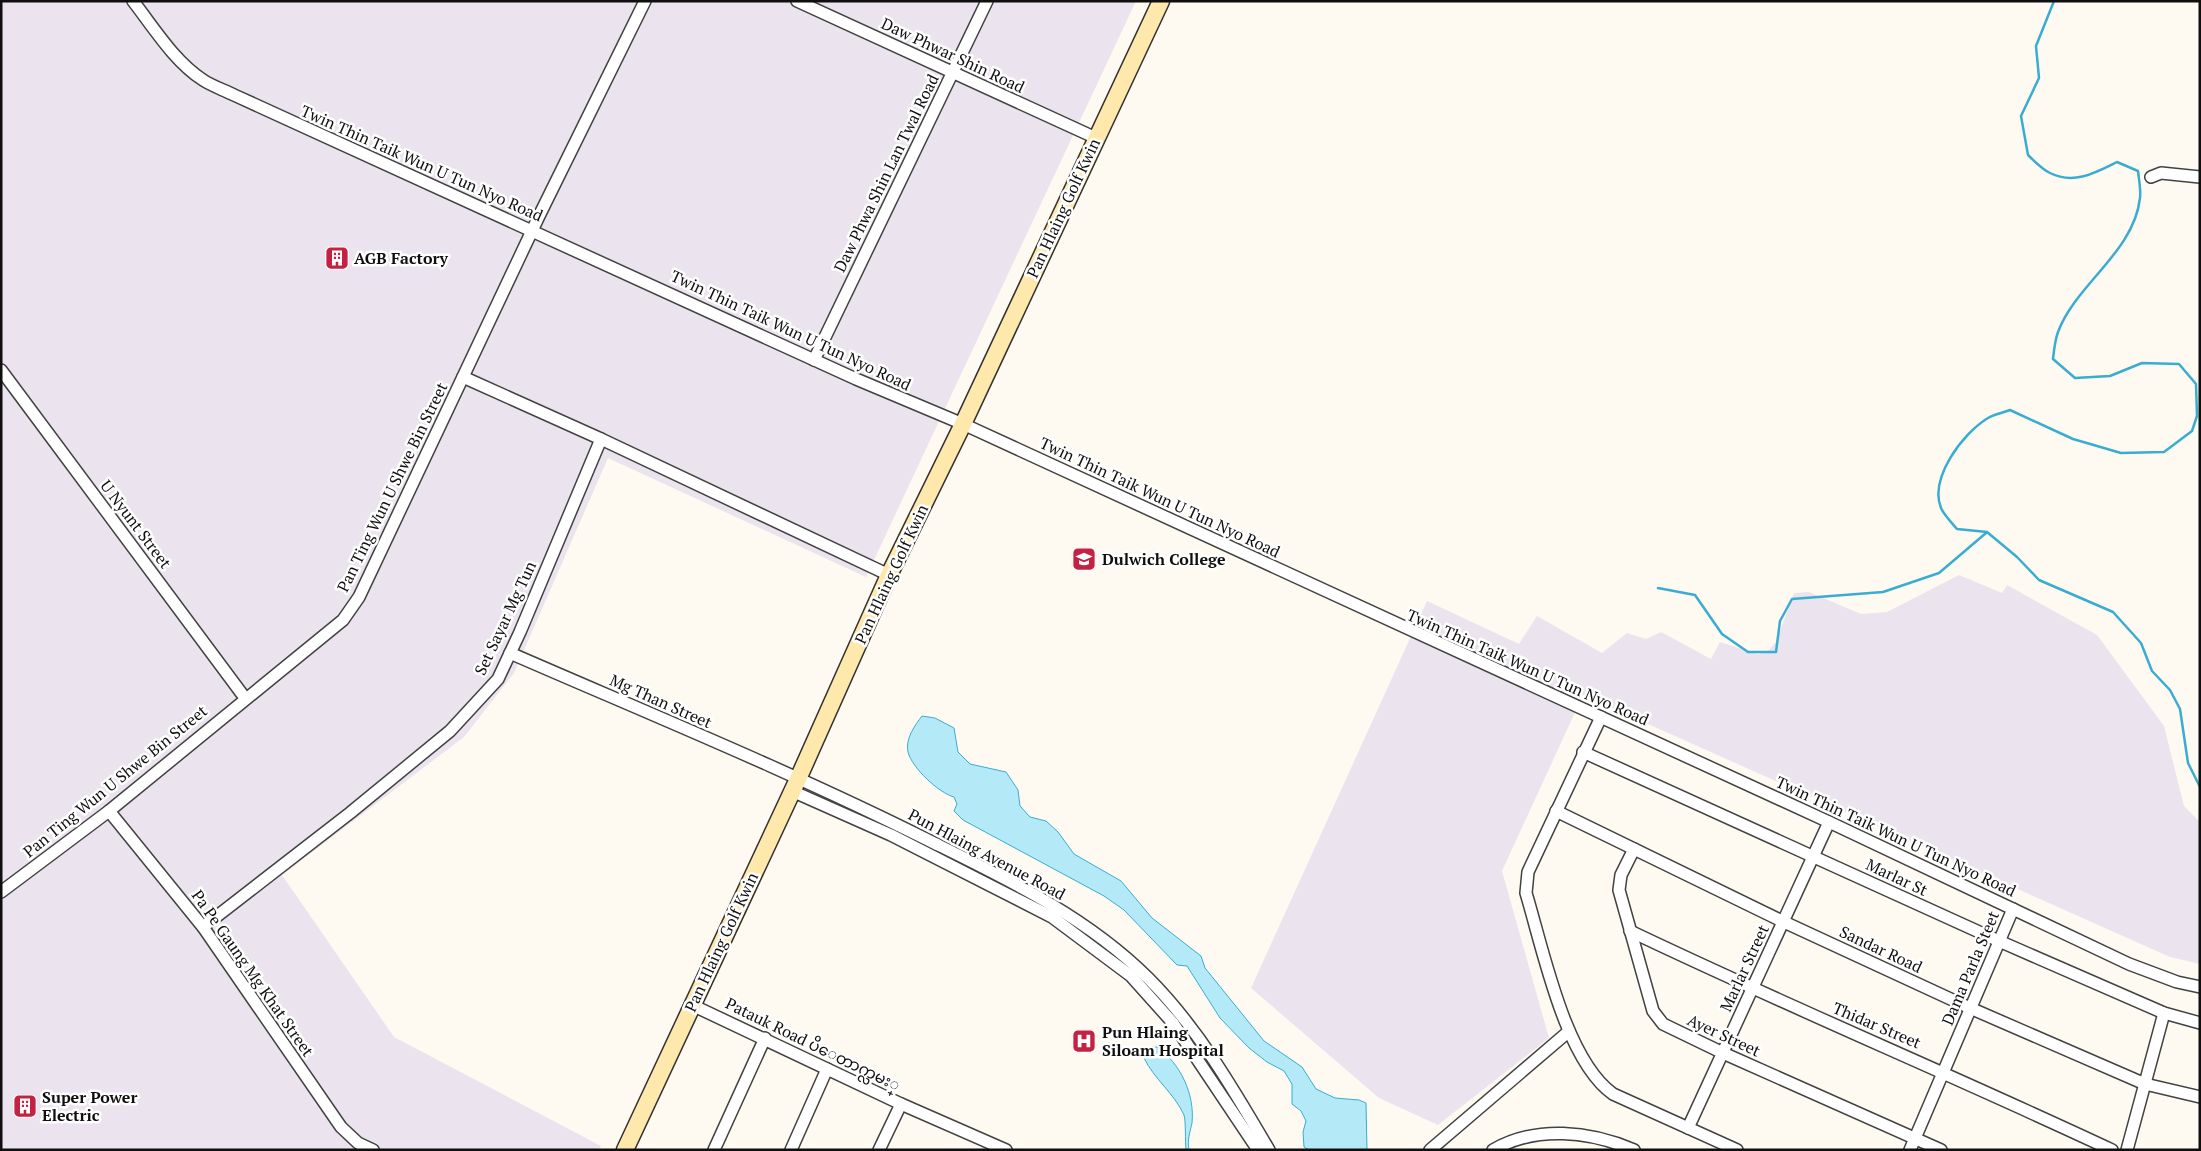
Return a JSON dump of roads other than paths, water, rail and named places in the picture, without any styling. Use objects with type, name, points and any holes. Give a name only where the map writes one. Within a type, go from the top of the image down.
[{"type":"street","name":"Twin Thin Taik Wun U Tun Nyo Road","points":[[133,1],[167,46],[203,80],[814,360],[963,424],[1829,822],[2129,964],[2177,982],[2200,987]]},
{"type":"street","name":"Pan Ting Wun U Shwe Bin Street","points":[[1,892],[109,811],[245,698],[343,620],[359,597],[532,230],[645,1]]},
{"type":"street","name":"Daw Phwar Shin Road","points":[[797,1],[1096,138]]},
{"type":"street","name":"Daw Phwa Shin Lan Twal Road","points":[[814,360],[987,1]]},
{"type":"street","name":"Pan Hlaing Golf Kwin","points":[[625,1150],[795,785],[889,575],[963,424],[1161,1]]},
{"type":"street","points":[[2151,177],[2161,173],[2200,177]]},
{"type":"street","name":"U Nyunt Street","points":[[1,370],[245,698]]},
{"type":"street","points":[[463,377],[601,439],[889,575]]},
{"type":"street","name":"Set Sayar Mg Tun","points":[[203,927],[350,813],[450,731],[498,679],[601,439]]},
{"type":"street","name":"Mg Than Street","points":[[510,653],[795,785]]},
{"type":"street","points":[[1601,717],[1528,872],[1526,893],[1568,1032],[1600,1084],[1613,1094],[1736,1150]]},
{"type":"street","name":"Marlar St","points":[[1583,752],[2164,1014],[2200,1023]]},
{"type":"street","name":"Pun Hlaing Avenue Road","points":[[795,785],[1052,917],[1131,976],[1173,1023],[1258,1150]]},
{"type":"street","name":"Pun Hlaing Avenue Road","points":[[795,785],[882,817],[1025,889],[1092,931],[1149,979],[1197,1036],[1234,1090],[1269,1150]]},
{"type":"street","name":"Pa Pe Gaung Mg Khat Street","points":[[109,811],[203,927],[341,1127],[358,1143],[372,1150]]},
{"type":"street","name":"Sandar Road","points":[[1556,811],[1784,922],[1970,1008],[2145,1084],[2200,1097]]},
{"type":"street","name":"Marlar Street","points":[[1688,1128],[1829,822]]},
{"type":"street","name":"Ayer Street","points":[[1634,849],[1621,875],[1619,890],[1653,1011],[1663,1024],[1723,1053],[1942,1150]]},
{"type":"street","name":"Dama Parla Steet","points":[[1910,1150],[2013,908]]},
{"type":"street","name":"Thidar Street","points":[[1630,931],[1752,989],[1943,1071],[2112,1150]]},
{"type":"street","name":"Patauk Road ပိေတာက္လမး္","points":[[692,1004],[901,1104],[879,1150]]},
{"type":"street","points":[[2127,1150],[2164,1014]]},
{"type":"street","points":[[1430,1150],[1568,1032]]},
{"type":"street","points":[[714,1150],[765,1038]]},
{"type":"street","points":[[790,1150],[827,1069]]},
{"type":"street","points":[[901,1104],[1006,1150]]},
{"type":"street","points":[[1493,1150],[1504,1144],[1546,1133],[1578,1134],[1604,1139],[1634,1150]]},
{"type":"water","points":[[922,716],[935,718],[954,728],[958,752],[970,764],[1006,772],[1018,790],[1020,806],[1030,817],[1046,821],[1058,832],[1074,854],[1121,881],[1152,918],[1201,956],[1205,968],[1264,1041],[1302,1067],[1316,1089],[1335,1098],[1359,1100],[1366,1103],[1367,1150],[1309,1150],[1304,1147],[1303,1132],[1306,1121],[1301,1111],[1292,1104],[1292,1084],[1284,1071],[1267,1062],[1249,1048],[1220,1018],[1187,966],[1177,965],[1124,910],[1104,896],[963,820],[954,811],[957,804],[954,797],[941,791],[927,779],[915,765],[908,752],[909,737]]},
{"type":"water","points":[[1157,1047],[1179,1070],[1188,1090],[1192,1112],[1189,1150],[1186,1150],[1184,1115],[1144,1058],[1148,1048]]},
{"type":"waterway","points":[[2054,1],[2036,46],[2039,78],[2021,116],[2028,155],[2047,171],[2068,178],[2084,176],[2117,162],[2138,171],[2140,198],[2135,217],[2127,235],[2066,315],[2057,335],[2053,359],[2075,378],[2110,376],[2142,363],[2179,364],[2196,384],[2197,416],[2192,431],[2164,452],[2121,453],[2073,439],[2010,410],[1993,415],[1968,434],[1951,457],[1940,483],[1939,496],[1941,508],[1957,529],[1987,532],[2017,557],[2039,580],[2113,612],[2141,643],[2152,671],[2170,690],[2180,709],[2188,763],[2200,787]]},
{"type":"waterway","points":[[1658,588],[1695,595],[1722,634],[1748,652],[1776,652],[1780,621],[1792,599],[1883,592],[1939,573],[1986,533]]},
{"type":"place","name":"AGB Factory","points":[[337,258]]},
{"type":"place","name":"Dulwich College","points":[[1084,559]]},
{"type":"place","name":"Pun Hlaing Siloam Hospital","points":[[1084,1041]]},
{"type":"place","name":"Super Power Electric","points":[[25,1106]]}]
